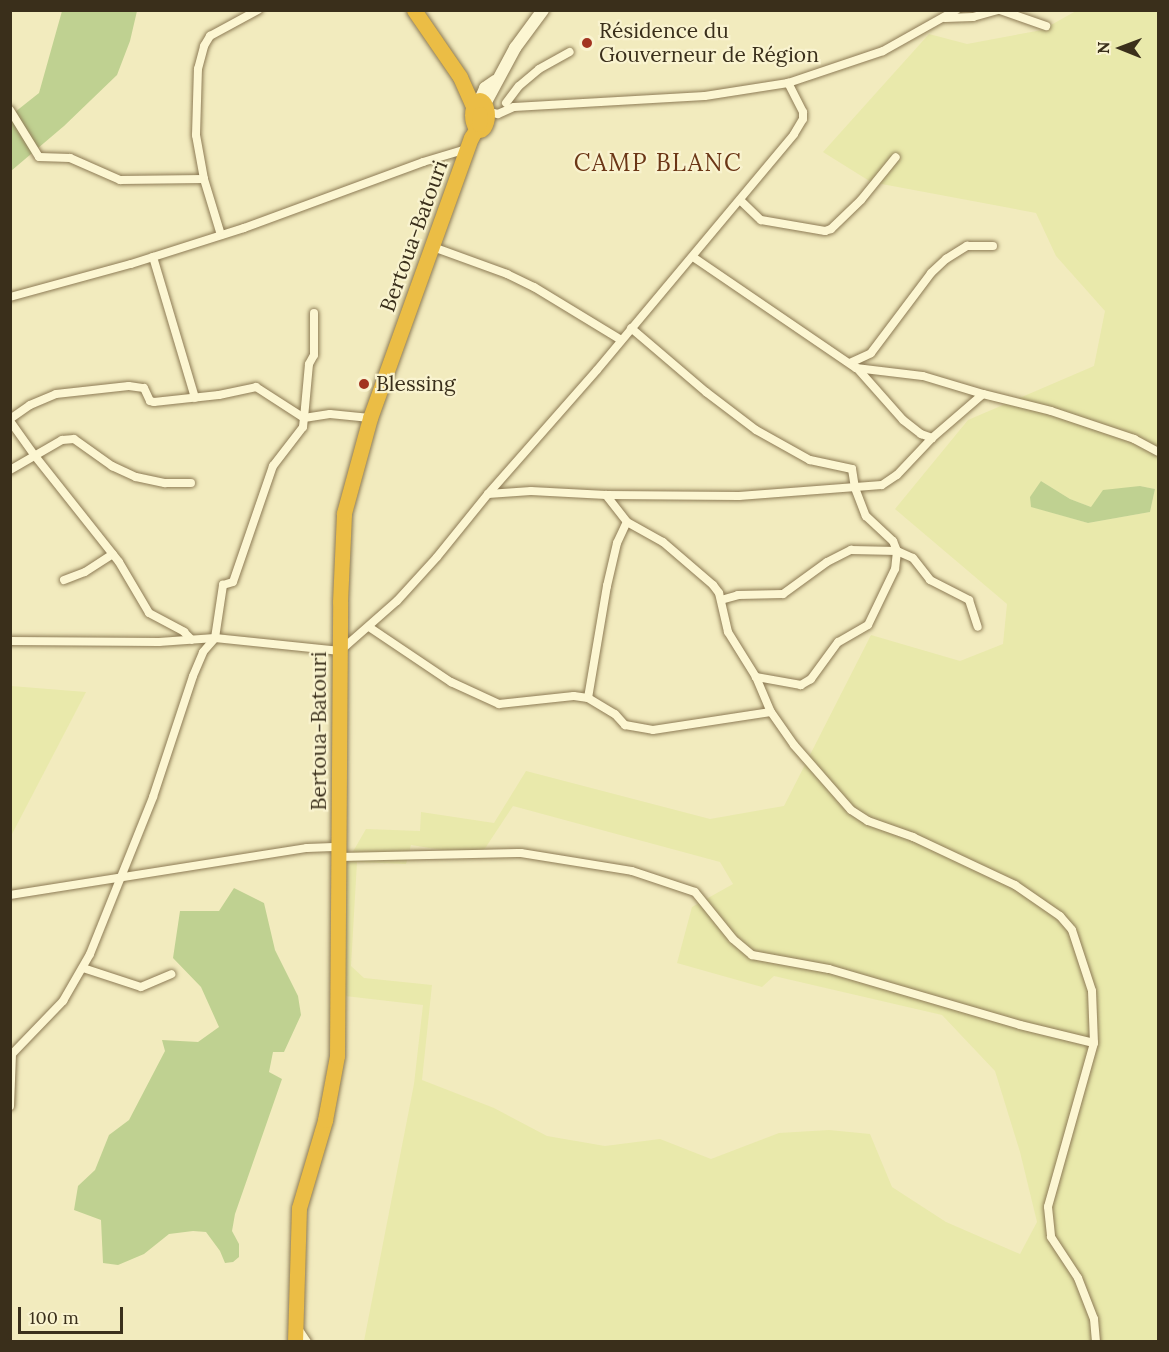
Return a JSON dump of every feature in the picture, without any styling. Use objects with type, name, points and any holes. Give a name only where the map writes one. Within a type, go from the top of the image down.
[{"type":"highway","points":[[414,10],[460,77],[474,89],[480,106]]},
{"type":"highway","name":"Bertoua-Batouri","points":[[296,1334],[298,1208],[325,1120],[337,1056],[342,526],[369,417],[433,247],[469,143],[479,124],[480,106]]},
{"type":"main road","points":[[480,106],[491,97],[495,81],[515,48],[543,10]]},
{"type":"street","points":[[221,235],[204,179],[196,135],[198,69],[204,45],[210,36],[258,10]]},
{"type":"street","points":[[480,106],[498,101],[510,105],[705,96],[788,83],[883,51],[944,14],[956,10]]},
{"type":"street","points":[[944,14],[974,17],[999,10],[1046,26]]},
{"type":"street","points":[[510,105],[519,86],[539,69],[570,52]]},
{"type":"street","points":[[10,642],[100,643],[214,638],[340,651],[369,627],[437,557],[794,134],[803,119],[799,101],[788,83]]},
{"type":"street","points":[[10,110],[39,158],[70,158],[120,180],[204,179]]},
{"type":"street","points":[[10,297],[153,257],[221,235],[423,162],[469,143]]},
{"type":"street","points":[[740,200],[761,220],[825,231],[831,229],[861,200],[896,157]]},
{"type":"street","points":[[853,365],[871,353],[931,273],[946,259],[967,246],[993,246]]},
{"type":"street","points":[[433,247],[507,274],[534,287],[621,340]]},
{"type":"street","points":[[693,256],[853,365],[903,420],[921,434],[932,438]]},
{"type":"street","points":[[153,257],[195,398]]},
{"type":"street","points":[[10,1106],[12,1052],[63,1001],[83,968],[153,797],[193,675],[214,638],[223,585],[233,582],[273,466],[303,427],[309,364],[314,355],[314,313]]},
{"type":"street","points":[[631,328],[706,392],[756,430],[810,460],[852,469],[855,488],[866,516],[893,541],[897,551],[895,569],[868,625],[838,642],[811,679],[801,685],[756,677]]},
{"type":"street","points":[[853,365],[923,376],[1051,411],[1134,439],[1158,452]]},
{"type":"street","points":[[192,640],[184,632],[149,613],[113,554],[34,456],[10,420],[30,405],[49,396],[140,386],[147,390],[152,402],[195,398],[256,387],[304,418],[330,414],[369,417]]},
{"type":"street","points":[[488,494],[531,491],[606,495],[739,496],[882,485],[893,479],[932,438],[984,394]]},
{"type":"street","points":[[10,470],[62,440],[74,439],[112,466],[136,477],[165,483],[191,483]]},
{"type":"street","points":[[606,495],[627,522],[663,542],[713,585],[721,600],[728,632],[756,677],[771,712],[808,762],[851,810],[868,821],[913,837],[1015,885],[1068,925],[1077,940],[1092,991],[1094,1043],[1048,1207],[1051,1237],[1078,1278],[1094,1319],[1096,1341]]},
{"type":"street","points":[[588,698],[607,586],[617,543],[627,522]]},
{"type":"street","points":[[721,600],[738,594],[783,594],[826,562],[851,550],[897,551],[912,558],[930,580],[969,600],[978,627]]},
{"type":"street","points":[[64,580],[85,572],[113,554]]},
{"type":"street","points":[[369,627],[451,682],[498,704],[574,696],[588,698],[615,714],[625,725],[639,729],[665,729],[771,712]]},
{"type":"street","points":[[10,895],[307,848],[340,852],[520,853],[632,872],[695,892],[733,939],[752,955],[829,969],[1020,1025],[1094,1043]]},
{"type":"street","points":[[83,968],[141,987],[171,974]]},
{"type":"street","points":[[296,1334],[307,1341]]},
{"type":"green space","points":[[62,11],[137,11],[130,41],[117,75],[64,126],[11,171],[10,116],[39,93]]},
{"type":"green space","points":[[1076,11],[1158,11],[1158,1341],[364,1341],[414,1084],[423,1005],[345,996],[347,862],[366,829],[420,831],[421,812],[494,823],[526,771],[710,819],[784,806],[871,635],[960,661],[1003,644],[1007,604],[895,509],[968,420],[1094,366],[1105,311],[1056,256],[1036,213],[871,182],[823,152],[929,34],[967,44],[1042,30]],"holes":[[[1041,481],[1070,499],[1091,507],[1140,486],[1155,489],[1150,512],[1088,523],[1032,507]],[[513,806],[720,862],[733,884],[692,907],[677,963],[762,987],[774,976],[942,1015],[995,1071],[1020,1152],[1037,1222],[1020,1254],[946,1222],[892,1187],[870,1134],[829,1130],[779,1133],[711,1159],[660,1139],[605,1146],[547,1136],[494,1108],[422,1080],[432,985],[364,978],[351,966],[357,862],[406,864],[411,845],[480,856]]]},
{"type":"green space","points":[[1041,481],[1070,499],[1091,507],[1103,490],[1140,486],[1155,489],[1150,512],[1088,523],[1031,507],[1030,497]]},
{"type":"green space","points":[[10,686],[86,692],[11,836]]},
{"type":"green space","points":[[234,888],[264,903],[275,950],[298,996],[301,1015],[284,1052],[273,1052],[269,1072],[282,1079],[235,1214],[232,1231],[239,1244],[239,1257],[233,1262],[225,1263],[220,1251],[206,1232],[193,1231],[169,1234],[144,1254],[118,1265],[103,1263],[101,1220],[74,1210],[78,1186],[95,1170],[109,1135],[129,1120],[165,1051],[162,1040],[198,1042],[219,1027],[201,987],[173,958],[180,911],[219,911]]},
{"type":"place","name":"Résidence du Gouverneur de Région","points":[[587,43]]},
{"type":"place","name":"Blessing","points":[[364,384]]},
{"type":"district","name":"CAMP BLANC","points":[[658,163]]}]
